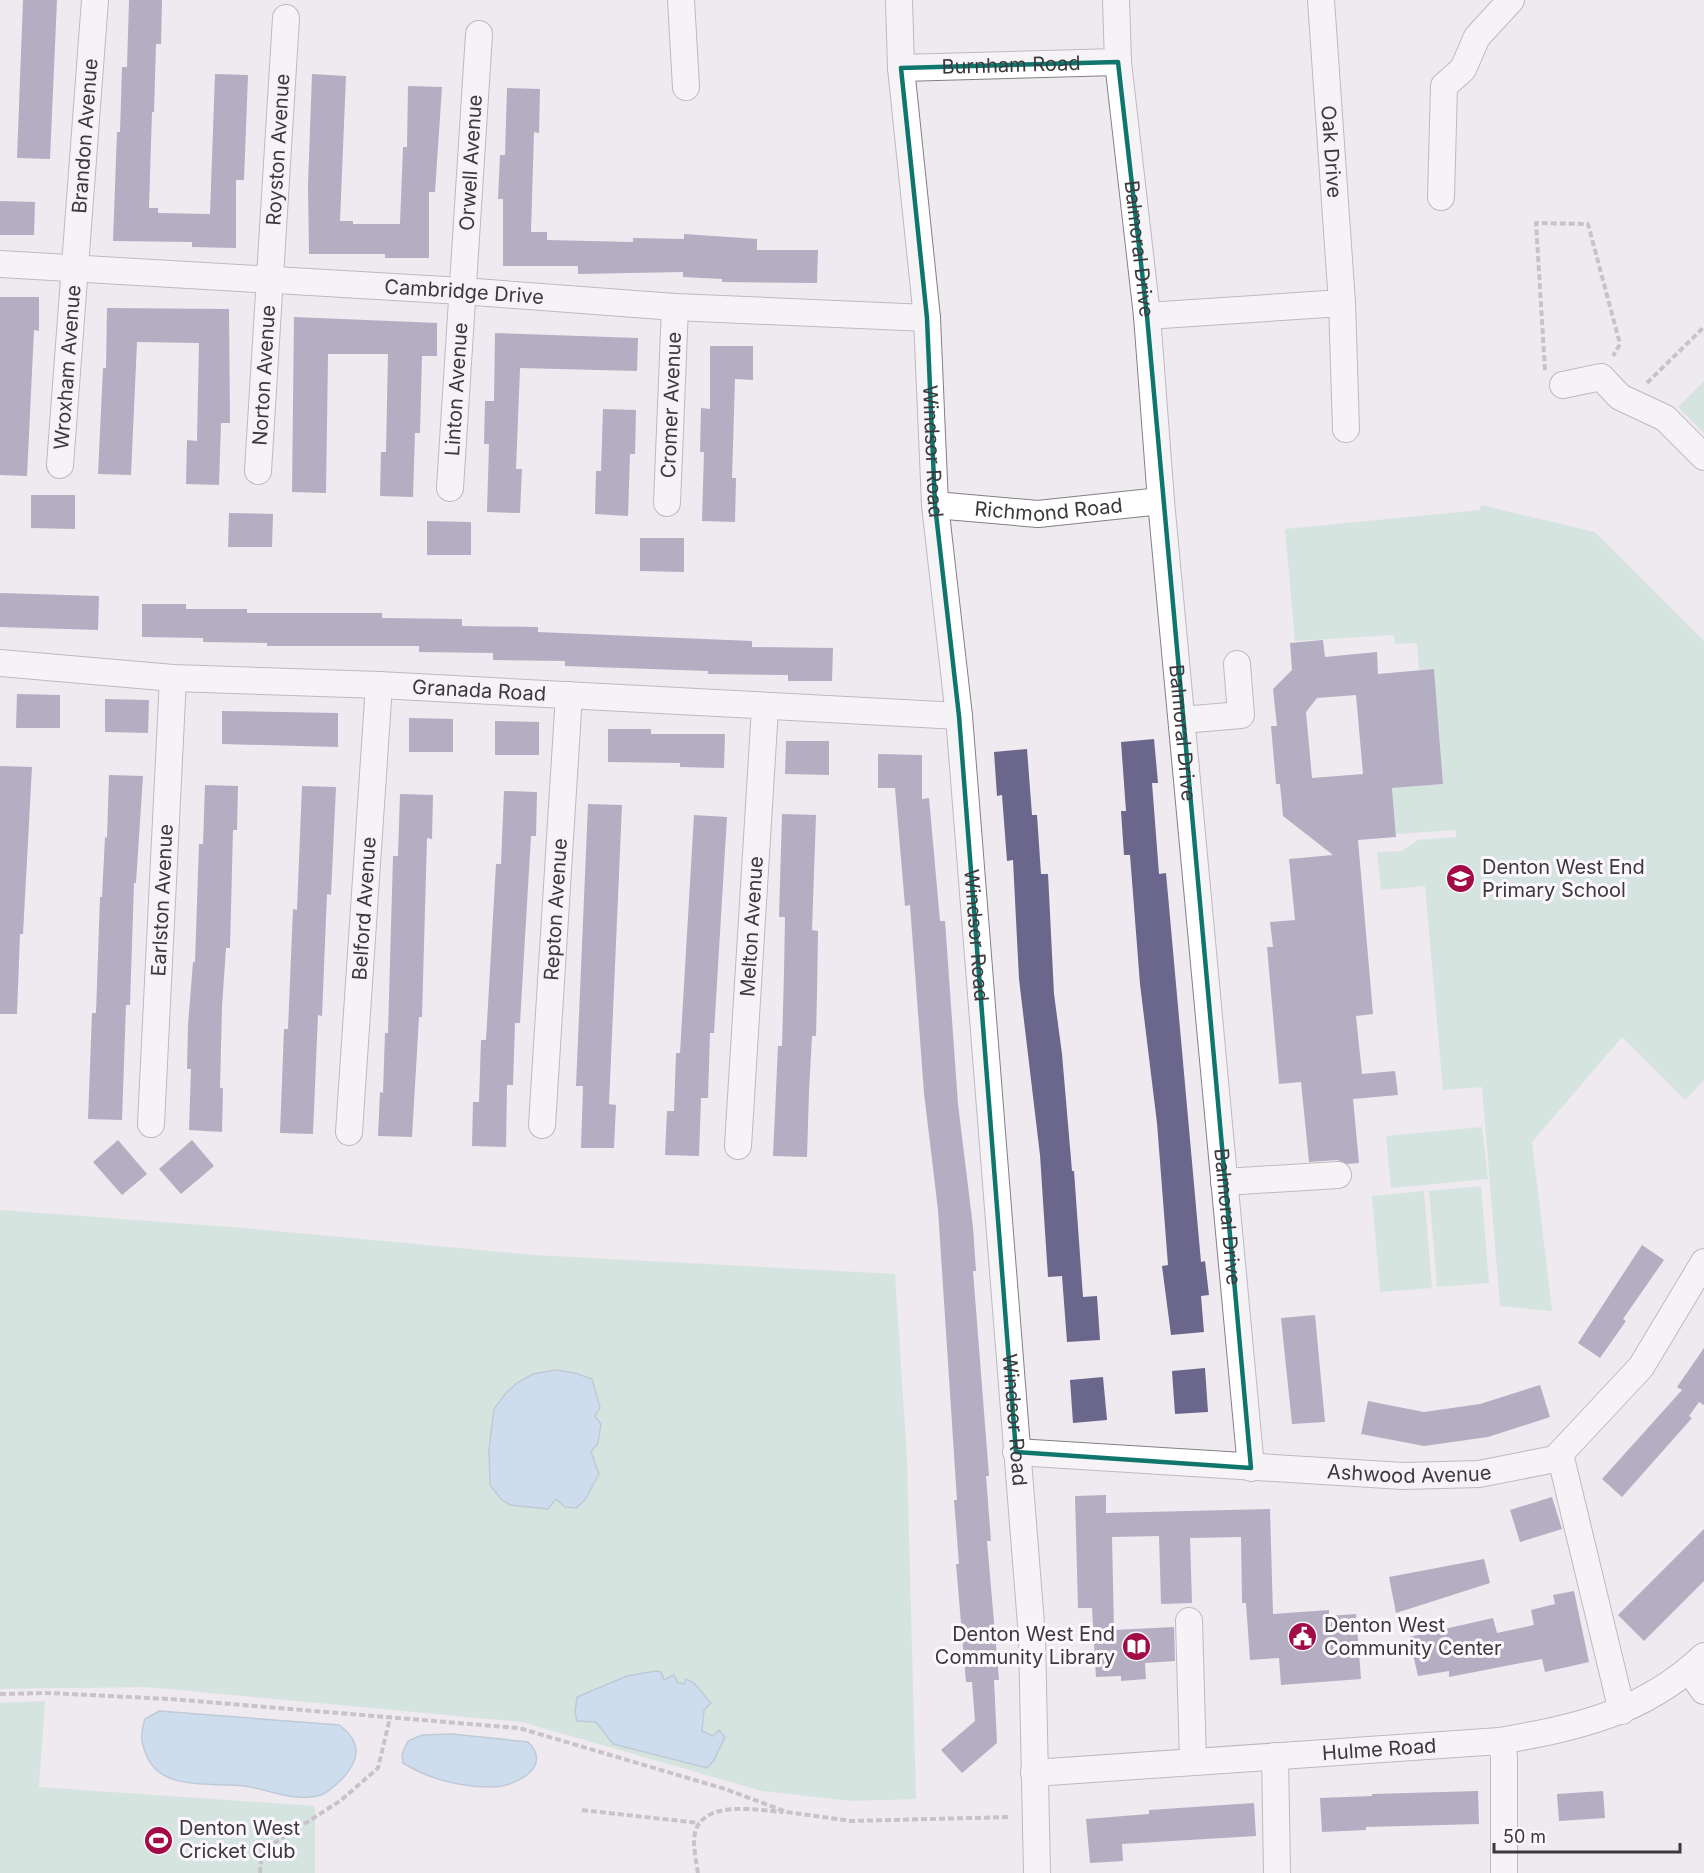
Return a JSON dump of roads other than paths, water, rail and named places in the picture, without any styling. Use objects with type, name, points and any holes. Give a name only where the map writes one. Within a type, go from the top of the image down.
[{"type":"street","name":"Brandon Avenue","points":[[76,271],[95,0]]},
{"type":"street","points":[[681,0],[686,87]]},
{"type":"street","name":"Windsor Road","points":[[899,0],[901,68],[927,318],[935,505],[959,716],[1032,1637],[1037,1873]]},
{"type":"street","name":"Balmoral Drive","points":[[1116,0],[1118,62],[1147,316],[1161,501],[1251,1468]]},
{"type":"street","name":"Oak Drive","points":[[1321,0],[1342,303],[1346,429]]},
{"type":"street","points":[[1441,197],[1444,86],[1463,69],[1477,37],[1511,0]]},
{"type":"street","name":"Royston Avenue","points":[[269,281],[286,18]]},
{"type":"street","name":"Orwell Avenue","points":[[462,291],[479,34]]},
{"type":"street","name":"Burnham Road","points":[[901,68],[1118,62]]},
{"type":"street","name":"Cambridge Drive","points":[[0,264],[76,271],[462,291],[675,307],[927,318]]},
{"type":"street","name":"Wroxham Avenue","points":[[60,465],[76,271]]},
{"type":"street","name":"Norton Avenue","points":[[258,471],[269,281]]},
{"type":"street","name":"Linton Avenue","points":[[450,488],[462,291]]},
{"type":"street","points":[[1147,316],[1342,303]]},
{"type":"street","name":"Cromer Avenue","points":[[667,503],[675,307]]},
{"type":"street","points":[[1563,385],[1601,377],[1620,396],[1665,418],[1704,457]]},
{"type":"street","name":"Richmond Road","points":[[935,505],[1038,514],[1161,501]]},
{"type":"street","name":"Granada Road","points":[[0,663],[173,678],[379,685],[765,708],[959,716]]},
{"type":"street","points":[[1182,720],[1241,715],[1237,664]]},
{"type":"street","name":"Earlston Avenue","points":[[151,1124],[173,678]]},
{"type":"street","name":"Belford Avenue","points":[[349,1131],[379,685]]},
{"type":"street","name":"Repton Avenue","points":[[542,1125],[569,695]]},
{"type":"street","name":"Melton Avenue","points":[[738,1146],[765,708]]},
{"type":"street","points":[[1224,1182],[1338,1175]]},
{"type":"street","name":"Ashwood Avenue","points":[[1016,1452],[1402,1476],[1479,1474],[1555,1459],[1641,1367],[1704,1262]]},
{"type":"street","points":[[1560,1454],[1622,1711]]},
{"type":"street","points":[[1189,1621],[1193,1761]]},
{"type":"street","points":[[1696,1663],[1704,1691]]},
{"type":"street","name":"Hulme Road","points":[[1034,1773],[1500,1741],[1557,1731],[1596,1721],[1622,1711],[1660,1690],[1696,1663]]},
{"type":"street","points":[[1500,1741],[1504,1755],[1504,1873]]},
{"type":"street","points":[[1275,1756],[1277,1873]]},
{"type":"water","points":[[556,1370],[592,1379],[600,1408],[595,1416],[601,1424],[598,1443],[591,1452],[599,1474],[585,1500],[576,1508],[565,1507],[556,1499],[548,1509],[510,1505],[501,1499],[490,1485],[489,1450],[494,1409],[517,1383],[533,1374]]},
{"type":"water","points":[[661,1672],[664,1680],[674,1675],[678,1683],[684,1684],[686,1679],[694,1683],[711,1703],[704,1710],[702,1731],[713,1736],[719,1730],[725,1737],[714,1760],[707,1768],[613,1744],[596,1722],[577,1721],[575,1713],[577,1697],[627,1676]]},
{"type":"water","points":[[159,1711],[339,1725],[355,1744],[355,1757],[349,1771],[336,1785],[324,1794],[312,1797],[292,1796],[244,1786],[188,1783],[175,1780],[153,1766],[142,1741],[145,1719]]},
{"type":"water","points":[[452,1734],[528,1742],[535,1751],[534,1767],[528,1774],[511,1783],[480,1787],[434,1778],[403,1763],[402,1754],[408,1741],[422,1735]]},
{"type":"place","name":"Denton West End Primary School","points":[[1461,878]]},
{"type":"place","name":"Denton West Community Center","points":[[1303,1637]]},
{"type":"place","name":"Denton West End Community Library","points":[[1136,1646]]},
{"type":"place","name":"Denton West Cricket Club","points":[[158,1840]]}]
